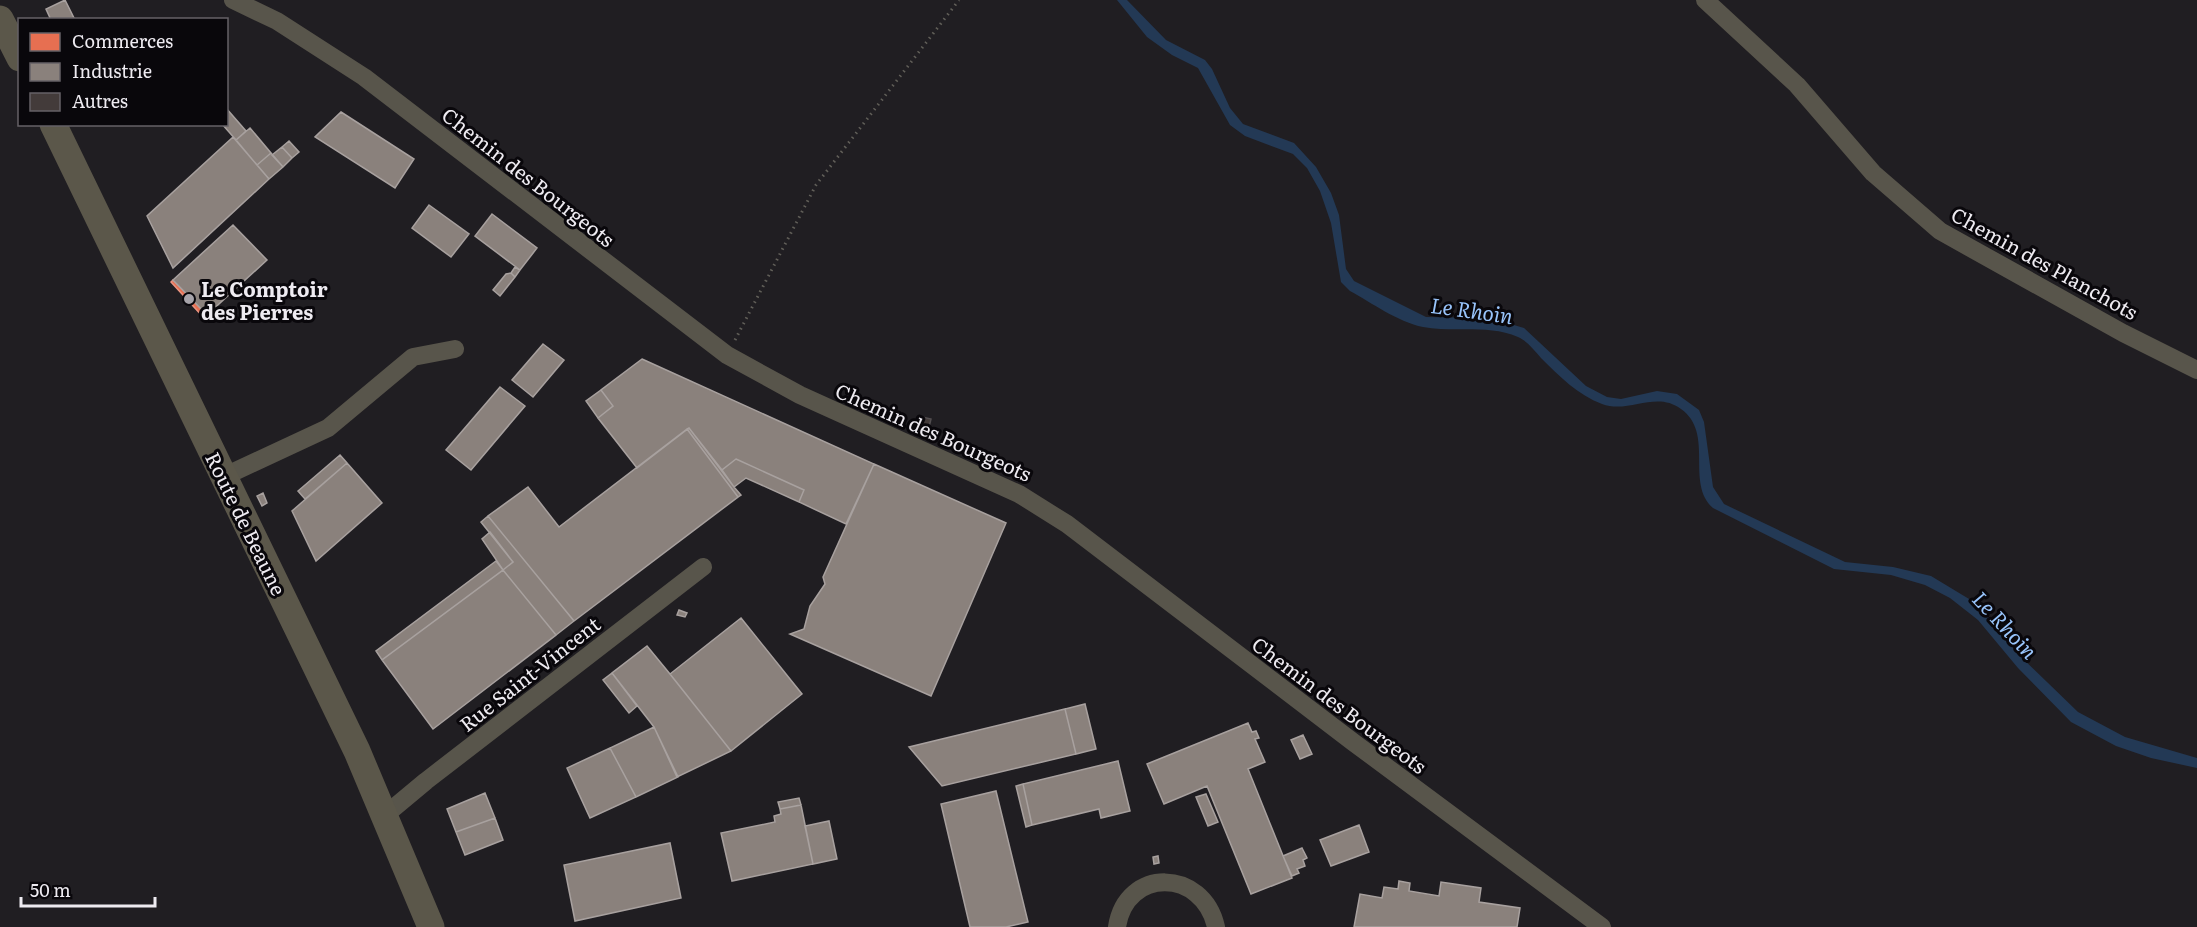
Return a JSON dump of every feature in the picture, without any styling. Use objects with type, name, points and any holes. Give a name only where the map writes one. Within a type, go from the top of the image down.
[{"type":"main road","points":[[0,19],[18,54]]},
{"type":"main road","name":"Route de Beaune","points":[[54,126],[357,751],[431,927]]},
{"type":"street","name":"Chemin des Bourgeots","points":[[233,0],[277,21],[363,77],[727,355],[800,395],[1019,494],[1043,508],[1602,927]]},
{"type":"street","name":"Chemin des Planchots","points":[[1705,0],[1797,85],[1873,173],[1940,231],[2123,333],[2197,370]]},
{"type":"street","points":[[225,476],[328,428],[413,357],[454,349]]},
{"type":"street","name":"Rue Saint-Vincent","points":[[384,816],[703,567]]},
{"type":"street","points":[[1117,927],[1120,913],[1134,894],[1144,887],[1167,882],[1179,884],[1200,895],[1208,904],[1216,927]]},
{"type":"path","points":[[727,355],[816,185],[959,0]]},
{"type":"water","points":[[1117,0],[1127,0],[1166,40],[1205,60],[1212,69],[1230,108],[1243,124],[1294,143],[1316,167],[1331,193],[1339,215],[1346,269],[1354,281],[1426,317],[1490,318],[1524,328],[1586,386],[1607,397],[1621,399],[1657,391],[1677,394],[1699,410],[1704,422],[1713,487],[1724,504],[1845,562],[1893,567],[1931,576],[1979,605],[2019,655],[2078,712],[2125,737],[2197,758],[2197,768],[2151,758],[2116,746],[2071,722],[2018,668],[1978,620],[1950,598],[1925,585],[1891,575],[1834,569],[1713,508],[1705,498],[1701,485],[1696,431],[1691,419],[1681,409],[1662,402],[1622,406],[1602,404],[1585,396],[1569,384],[1518,337],[1495,331],[1435,329],[1414,325],[1395,317],[1350,291],[1341,282],[1331,223],[1320,191],[1307,168],[1293,154],[1245,136],[1230,125],[1198,68],[1172,55],[1147,37]]},
{"type":"building: Commerces","name":"Le Comptoir des Pierres","points":[[173,280],[207,315],[204,318],[171,282]]},
{"type":"building: Industrie","points":[[65,0],[74,18],[50,18],[46,9]]},
{"type":"building: Industrie","points":[[228,110],[246,131],[236,140],[224,126],[228,126]]},
{"type":"building: Industrie","points":[[341,112],[414,159],[395,188],[315,137]]},
{"type":"building: Industrie","points":[[250,128],[271,153],[257,165],[236,140]]},
{"type":"building: Industrie","points":[[233,137],[269,179],[173,268],[147,216]]},
{"type":"building: Industrie","points":[[289,141],[299,152],[292,158],[282,147]]},
{"type":"building: Industrie","points":[[282,147],[292,158],[283,167],[272,155]]},
{"type":"building: Industrie","points":[[271,153],[283,167],[269,179],[257,165]]},
{"type":"building: Industrie","points":[[429,205],[469,234],[451,257],[412,228]]},
{"type":"building: Industrie","points":[[492,214],[537,248],[520,270],[475,236]]},
{"type":"building: Industrie","points":[[233,225],[267,260],[207,315],[173,280]]},
{"type":"building: Industrie","points":[[515,267],[520,270],[515,277],[511,273]]},
{"type":"building: Industrie","points":[[511,273],[515,277],[500,296],[493,290],[506,274]]},
{"type":"building: Industrie","points":[[543,344],[564,360],[533,397],[512,380]]},
{"type":"building: Industrie","points":[[642,359],[874,464],[846,524],[799,502],[804,490],[736,459],[722,470],[689,428],[637,468],[598,418],[613,406],[601,390]]},
{"type":"building: Industrie","points":[[500,387],[525,406],[471,470],[446,450]]},
{"type":"building: Industrie","points":[[601,390],[613,406],[598,418],[586,401]]},
{"type":"building: Industrie","points":[[689,428],[741,495],[738,497],[687,429]]},
{"type":"building: Industrie","points":[[687,429],[738,497],[574,621],[488,516],[528,487],[559,527]]},
{"type":"building: Industrie","points":[[340,455],[347,463],[305,499],[298,491]]},
{"type":"building: Industrie","points":[[736,459],[804,490],[799,502],[746,478],[734,487],[722,470]]},
{"type":"building: Industrie","points":[[347,463],[382,503],[316,561],[292,511]]},
{"type":"building: Industrie","points":[[874,464],[1006,523],[931,696],[790,634],[804,629],[810,606],[825,584],[823,577]]},
{"type":"building: Industrie","points":[[263,493],[267,503],[262,506],[257,496]]},
{"type":"building: Industrie","points":[[488,516],[574,621],[556,635],[503,570],[513,562],[481,522]]},
{"type":"building: Industrie","points":[[490,532],[513,562],[503,570],[482,539]]},
{"type":"building: Industrie","points":[[496,561],[503,570],[382,660],[376,651]]},
{"type":"building: Industrie","points":[[503,570],[556,635],[433,729],[382,660]]},
{"type":"building: Industrie","points":[[679,610],[687,613],[685,617],[677,615]]},
{"type":"building: Industrie","points":[[741,618],[802,694],[731,751],[670,674]]},
{"type":"building: Industrie","points":[[647,646],[731,751],[677,777],[654,727],[612,673]]},
{"type":"building: Industrie","points":[[612,673],[637,706],[629,713],[603,680]]},
{"type":"building: Industrie","points":[[1085,704],[1096,749],[1076,754],[1065,709]]},
{"type":"building: Industrie","points":[[1065,709],[1076,754],[942,786],[909,747]]},
{"type":"building: Industrie","points":[[1248,723],[1252,732],[1256,731],[1259,738],[1255,739],[1265,762],[1248,769],[1292,878],[1251,894],[1207,786],[1164,804],[1147,764]]},
{"type":"building: Industrie","points":[[654,727],[678,777],[636,797],[610,748]]},
{"type":"building: Industrie","points":[[1303,735],[1312,754],[1300,759],[1291,740]]},
{"type":"building: Industrie","points":[[610,748],[636,797],[590,818],[567,768]]},
{"type":"building: Industrie","points":[[1118,761],[1130,811],[1101,818],[1099,809],[1032,825],[1023,784]]},
{"type":"building: Industrie","points":[[1023,784],[1032,825],[1026,827],[1016,786]]},
{"type":"building: Industrie","points":[[996,791],[1028,922],[1006,927],[970,927],[941,804]]},
{"type":"building: Industrie","points":[[485,793],[495,818],[456,832],[447,809]]},
{"type":"building: Industrie","points":[[1206,794],[1218,822],[1208,826],[1196,797]]},
{"type":"building: Industrie","points":[[799,798],[801,805],[780,809],[778,802]]},
{"type":"building: Industrie","points":[[801,805],[813,864],[732,881],[721,833],[775,822],[774,816],[781,814],[780,809]]},
{"type":"building: Industrie","points":[[495,818],[503,840],[465,855],[456,832]]},
{"type":"building: Industrie","points":[[829,821],[837,859],[813,864],[805,826]]},
{"type":"building: Industrie","points":[[1359,825],[1369,852],[1331,866],[1320,840]]},
{"type":"building: Industrie","points":[[670,843],[681,898],[575,921],[564,865]]},
{"type":"building: Industrie","points":[[1302,848],[1307,858],[1303,860],[1305,866],[1297,869],[1299,873],[1292,876],[1283,856]]},
{"type":"building: Industrie","points":[[1158,856],[1159,863],[1154,864],[1153,857]]},
{"type":"building: Industrie","points":[[1399,881],[1410,883],[1409,891],[1439,896],[1441,882],[1481,888],[1479,902],[1520,908],[1517,927],[1354,927],[1360,894],[1382,898],[1384,887],[1398,889]]},
{"type":"building: Autres","points":[[922,417],[931,419],[929,427],[920,425]]},
{"type":"place","name":"Le Comptoir des Pierres","points":[[189,299]]},
{"type":"water label","name":"Le Rhoin","points":[[1472,309]]},
{"type":"water label","name":"Le Rhoin","points":[[2006,624]]}]
